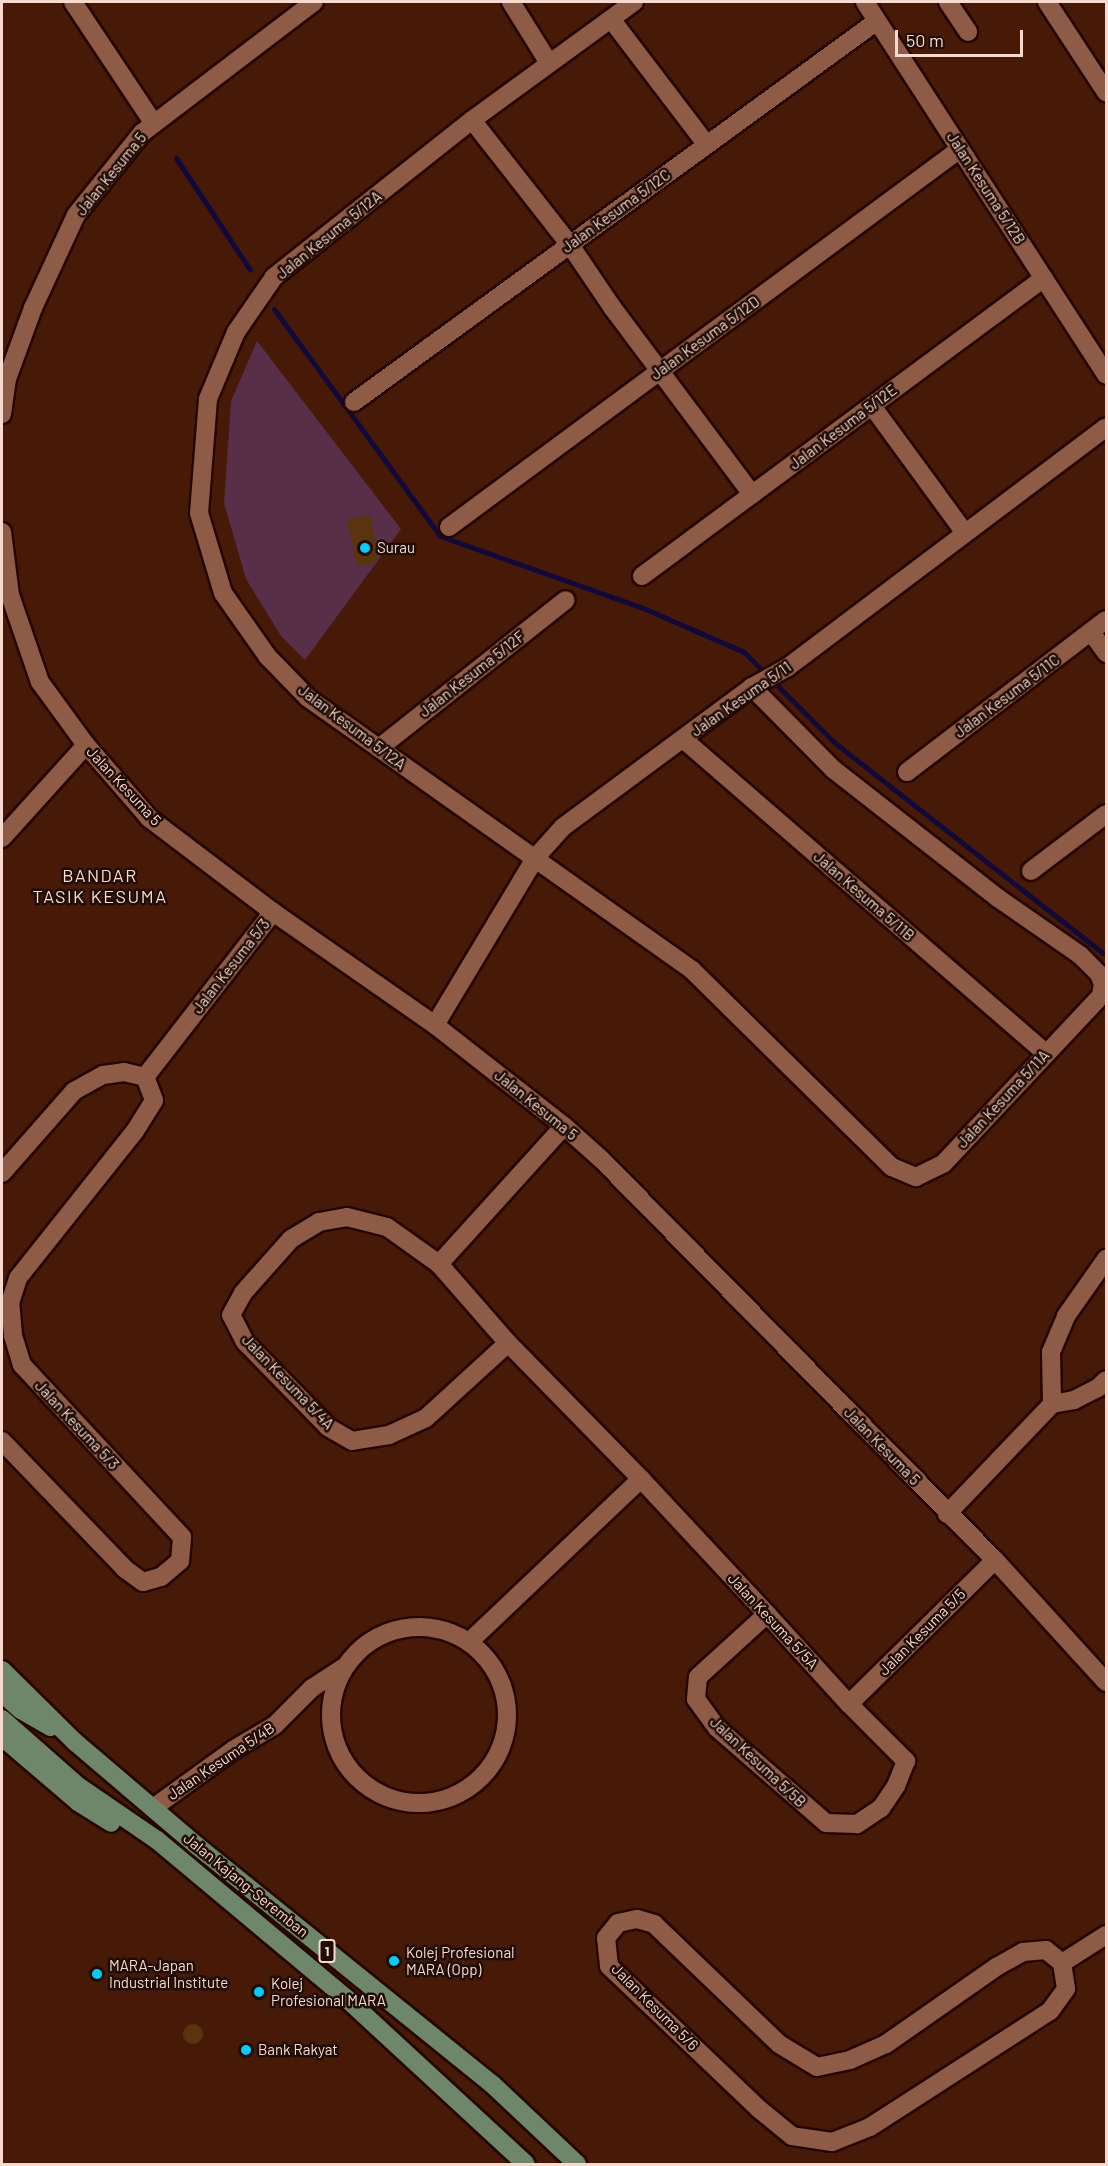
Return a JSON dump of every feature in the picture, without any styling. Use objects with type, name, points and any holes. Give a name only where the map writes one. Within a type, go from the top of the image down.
[{"type":"main road","name":"Jalan Kajang-Seremban","points":[[2,1670],[75,1742],[492,2084],[577,2164]]},
{"type":"main road","points":[[2,1693],[21,1710],[75,1742]]},
{"type":"main road","name":"Jalan Kajang-Seremban","points":[[2,1719],[78,1786],[157,1840],[347,1999],[526,2164]]},
{"type":"main road","points":[[2,1737],[78,1802],[135,1837],[157,1840]]},
{"type":"street","points":[[73,2],[154,124]]},
{"type":"street","points":[[511,2],[549,63]]},
{"type":"street","name":"Jalan Kesuma 5/12A","points":[[536,857],[308,698],[268,657],[224,593],[199,513],[208,399],[236,333],[274,277],[472,120],[634,2]]},
{"type":"street","name":"Jalan Kesuma 5/12B","points":[[865,2],[1107,375]]},
{"type":"street","points":[[948,2],[968,32]]},
{"type":"street","points":[[1047,2],[1107,92]]},
{"type":"street","name":"Jalan Kesuma 5","points":[[2,414],[6,380],[33,308],[76,215],[142,134],[303,5]]},
{"type":"street","points":[[611,19],[707,145]]},
{"type":"street","name":"Jalan Kesuma 5/12C","points":[[354,402],[877,21]]},
{"type":"street","points":[[472,120],[570,245],[752,494]]},
{"type":"street","name":"Jalan Kesuma 5/12D","points":[[449,527],[960,149]]},
{"type":"street","name":"Jalan Kesuma 5/12E","points":[[642,576],[1044,278]]},
{"type":"street","points":[[872,406],[965,533]]},
{"type":"street","name":"Jalan Kesuma 5/11","points":[[435,1024],[536,857],[563,827],[764,681],[788,667],[1107,427]]},
{"type":"street","name":"Jalan Kesuma 5","points":[[2,532],[10,595],[40,682],[86,745],[149,818],[273,912],[435,1024],[564,1126],[602,1160],[947,1514],[995,1560],[1107,1682]]},
{"type":"street","name":"Jalan Kesuma 5/12F","points":[[379,747],[566,600]]},
{"type":"street","name":"Jalan Kesuma 5/11C","points":[[907,772],[1107,620]]},
{"type":"street","points":[[1091,632],[1107,653]]},
{"type":"street","name":"Jalan Kesuma 5/11A","points":[[536,857],[692,970],[892,1167],[916,1177],[943,1164],[1101,996],[1103,984],[1099,974],[1080,955],[998,898],[834,770],[764,681]]},
{"type":"street","name":"Jalan Kesuma 5/11B","points":[[683,739],[1045,1053]]},
{"type":"street","points":[[2,838],[86,745]]},
{"type":"street","points":[[1031,871],[1107,814]]},
{"type":"street","name":"Jalan Kesuma 5/3","points":[[2,1441],[125,1569],[144,1582],[161,1577],[180,1561],[182,1537],[22,1365],[13,1335],[10,1303],[18,1278],[135,1131],[154,1100],[145,1077],[273,912]]},
{"type":"street","points":[[2,1173],[74,1091],[103,1075],[124,1072],[145,1077]]},
{"type":"street","points":[[439,1264],[564,1126]]},
{"type":"street","name":"Jalan Kesuma 5/4A","points":[[508,1343],[426,1418],[388,1435],[352,1441],[328,1427],[245,1342],[231,1315],[243,1293],[291,1239],[319,1221],[347,1217],[387,1227],[439,1264],[508,1343],[641,1479]]},
{"type":"street","points":[[1052,1404],[1051,1352],[1066,1316],[1107,1258]]},
{"type":"street","points":[[947,1514],[1052,1404],[1074,1400],[1098,1388],[1107,1380]]},
{"type":"street","points":[[469,1642],[641,1479]]},
{"type":"street","name":"Jalan Kesuma 5/5A","points":[[641,1479],[849,1704],[906,1761]]},
{"type":"street","name":"Jalan Kesuma 5/5","points":[[849,1704],[995,1560]]},
{"type":"street","name":"Jalan Kesuma 5/5B","points":[[767,1614],[698,1677],[696,1699],[717,1728],[826,1823],[857,1824],[881,1808],[896,1786],[906,1761]]},
{"type":"street","name":"Jalan Kesuma 5/4B","points":[[415,1627],[443,1630],[469,1642],[491,1663],[504,1689],[507,1719],[501,1749],[485,1774],[461,1793],[433,1803],[403,1803],[375,1793],[351,1774],[336,1750],[330,1722],[332,1694],[344,1668],[362,1647],[387,1633],[415,1627]]},
{"type":"street","name":"Jalan Kesuma 5/4B","points":[[153,1808],[233,1750],[275,1725],[312,1688],[344,1668]]},
{"type":"street","name":"Jalan Kesuma 5/6","points":[[637,1919],[654,1924],[779,2044],[817,2067],[850,2060],[886,2044],[998,1966],[1023,1952],[1047,1950],[1062,1963],[1066,1989],[1050,2012],[870,2127],[832,2142],[792,2136],[759,2109],[609,1966],[606,1938],[618,1923],[637,1919]]},
{"type":"street","points":[[1062,1963],[1107,1935]]},
{"type":"shaded area","points":[[257,341],[401,529],[305,660],[281,636],[246,579],[224,503],[231,401]]},
{"type":"building","name":"Surau","points":[[370,515],[378,558],[374,563],[357,566],[347,519]]},
{"type":"building","points":[[189,2024],[197,2024],[203,2030],[203,2038],[197,2044],[189,2044],[183,2038],[183,2030]]},
{"type":"waterway","points":[[176,158],[250,270]]},
{"type":"waterway","points":[[274,309],[440,536],[643,608],[744,652],[766,674]]},
{"type":"waterway","points":[[773,681],[835,743],[1103,953],[1106,953]]},
{"type":"place","name":"Surau","points":[[365,548]]},
{"type":"place","name":"Kolej Profesional MARA (Opp)","points":[[394,1961]]},
{"type":"place","name":"MARA-Japan Industrial Institute","points":[[97,1974]]},
{"type":"place","name":"Kolej Profesional MARA","points":[[259,1992]]},
{"type":"place","name":"Bank Rakyat","points":[[246,2050]]},
{"type":"district","name":"BANDAR TASIK KESUMA","points":[[100,886]]}]
